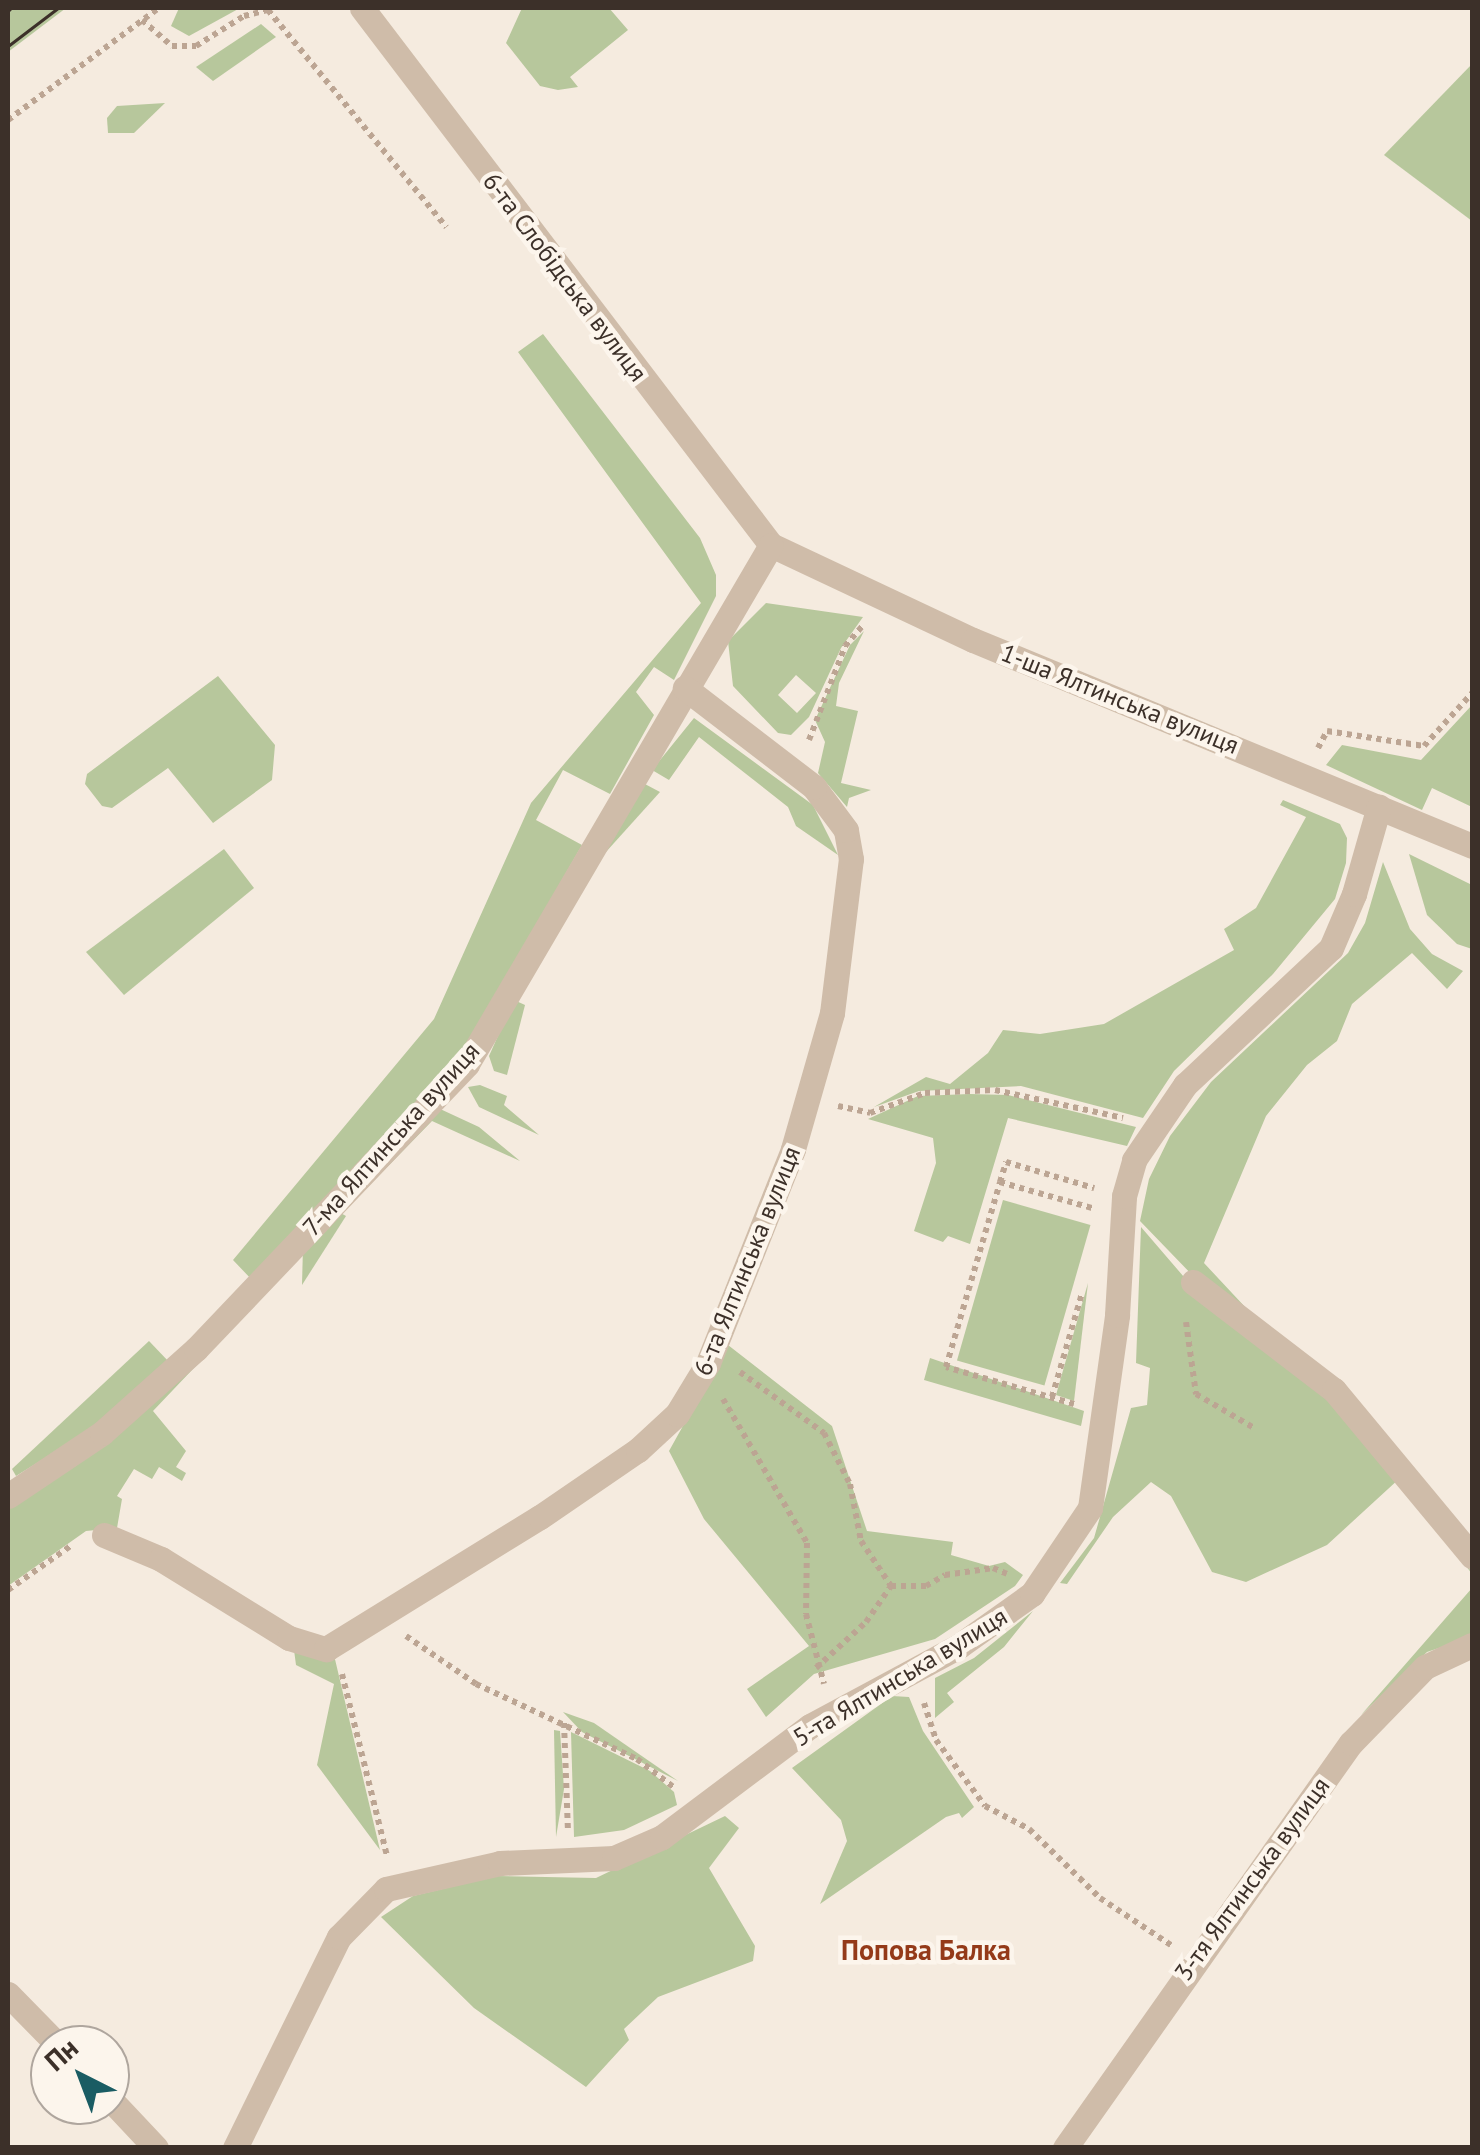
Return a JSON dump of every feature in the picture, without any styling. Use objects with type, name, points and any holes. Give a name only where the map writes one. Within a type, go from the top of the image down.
[{"type":"street","name":"6-та Слобідська вулиця","points":[[362,8],[771,545]]},
{"type":"street","name":"7-ма Ялтинська вулиця","points":[[8,1496],[102,1433],[196,1349],[466,1064],[771,545]]},
{"type":"street","name":"1-ша Ялтинська вулиця","points":[[771,545],[972,640],[1304,772],[1472,846]]},
{"type":"street","name":"6-та Ялтинська вулиця","points":[[334,1645],[638,1450],[677,1414],[706,1366],[809,1098],[836,995],[852,859],[846,830],[792,766],[684,688]]},
{"type":"street","name":"5-та Ялтинська вулиця","points":[[235,2148],[340,1937],[374,1899],[400,1885],[500,1864],[614,1858],[699,1813],[835,1710],[959,1646],[1032,1594],[1084,1522],[1105,1413],[1122,1218],[1130,1173],[1150,1131],[1202,1067],[1331,948],[1354,894],[1379,806]]},
{"type":"street","points":[[1193,1282],[1334,1390],[1472,1556]]},
{"type":"street","points":[[104,1535],[162,1559],[311,1649],[334,1645]]},
{"type":"street","name":"3-тя Ялтинська вулиця","points":[[1064,2148],[1351,1744],[1424,1667],[1472,1645]]},
{"type":"street","points":[[8,1994],[38,2025]]},
{"type":"street","points":[[130,2120],[156,2148]]},
{"type":"path","points":[[8,120],[159,8]]},
{"type":"path","points":[[142,20],[172,46],[196,46],[244,16],[268,10],[446,227]]},
{"type":"path","points":[[792,766],[808,747],[813,715],[845,646],[863,625]]},
{"type":"path","points":[[1304,772],[1328,731],[1424,746],[1472,693]]},
{"type":"path","points":[[809,1098],[870,1113],[924,1093],[995,1090],[1121,1117],[1150,1131]]},
{"type":"path","points":[[1093,1187],[1006,1162],[946,1366],[1105,1413]]},
{"type":"path","points":[[1000,1182],[1122,1218]]},
{"type":"path","points":[[1094,1209],[1094,1224]]},
{"type":"path","points":[[1052,1397],[1088,1272]]},
{"type":"path","points":[[1183,1314],[1196,1394],[1256,1429]]},
{"type":"path","points":[[706,1366],[821,1428],[850,1484],[861,1541],[891,1586]]},
{"type":"path","points":[[706,1366],[807,1543],[806,1614],[816,1668],[835,1710]]},
{"type":"path","points":[[8,1590],[85,1535],[104,1535]]},
{"type":"path","points":[[891,1586],[926,1586],[945,1575],[993,1568],[1032,1594]]},
{"type":"path","points":[[816,1668],[866,1622],[891,1586]]},
{"type":"path","points":[[389,1610],[418,1648],[476,1684],[637,1758],[699,1813]]},
{"type":"path","points":[[334,1645],[384,1850],[400,1885]]},
{"type":"path","points":[[564,1723],[568,1862]]},
{"type":"path","points":[[936,1740],[985,1806],[1029,1828],[1100,1898],[1194,1960]]},
{"type":"green space","points":[[8,8],[66,8],[8,52]]},
{"type":"green space","points":[[179,8],[240,8],[189,36],[171,26]]},
{"type":"green space","points":[[522,8],[609,8],[628,30],[570,77],[578,87],[558,90],[540,86],[506,43]]},
{"type":"green space","points":[[261,24],[276,37],[213,81],[196,67]]},
{"type":"green space","points":[[1472,64],[1472,221],[1384,155]]},
{"type":"green space","points":[[165,103],[134,133],[108,133],[107,118],[117,106]]},
{"type":"green space","points":[[543,334],[700,538],[716,575],[716,596],[674,680],[654,667],[636,692],[654,715],[610,794],[563,770],[536,820],[582,845],[461,1056],[253,1281],[233,1260],[434,1019],[531,803],[701,603],[518,352]]},
{"type":"green space","points":[[766,603],[863,617],[841,648],[809,717],[791,735],[778,733],[733,686],[728,641]],"holes":[[[796,675],[816,693],[797,713],[778,695]]]},
{"type":"green space","points":[[864,631],[839,683],[836,706],[858,711],[841,783],[871,790],[849,798],[847,807],[818,773],[825,742],[815,720],[850,645]]},
{"type":"green space","points":[[218,676],[275,745],[272,780],[213,823],[168,768],[112,808],[102,806],[85,784],[87,774]]},
{"type":"green space","points":[[1472,705],[1472,807],[1432,788],[1422,810],[1326,765],[1342,745],[1421,760]]},
{"type":"green space","points":[[694,718],[813,805],[838,855],[796,826],[788,807],[699,737],[669,780],[652,770]]},
{"type":"green space","points":[[643,783],[660,792],[596,863]]},
{"type":"green space","points":[[1283,800],[1340,824],[1347,838],[1346,863],[1335,899],[1273,974],[1174,1071],[1143,1118],[1021,1086],[919,1091],[874,1107],[926,1077],[950,1084],[988,1053],[1003,1030],[1040,1034],[1104,1024],[1234,950],[1224,929],[1256,908],[1306,817],[1280,805]]},
{"type":"green space","points":[[224,849],[254,888],[124,995],[86,952]]},
{"type":"green space","points":[[1409,854],[1472,885],[1472,949],[1457,944],[1427,915]]},
{"type":"green space","points":[[1383,862],[1410,929],[1432,954],[1463,971],[1447,989],[1412,953],[1352,1004],[1337,1041],[1307,1065],[1266,1116],[1204,1263],[1246,1308],[1197,1280],[1140,1221],[1149,1179],[1170,1136],[1211,1082],[1348,953],[1365,923]]},
{"type":"green space","points":[[514,1000],[525,1005],[507,1075],[494,1071],[489,1056]]},
{"type":"green space","points":[[480,1085],[507,1096],[504,1105],[539,1135],[479,1107],[468,1087]]},
{"type":"green space","points":[[1008,1095],[1136,1127],[1127,1146],[1008,1118],[970,1244],[948,1236],[943,1242],[914,1231],[936,1163],[933,1138],[868,1119],[918,1096]]},
{"type":"green space","points":[[438,1108],[479,1127],[520,1161],[432,1121],[358,1197]]},
{"type":"green space","points":[[1003,1200],[1090,1225],[1044,1386],[957,1361]]},
{"type":"green space","points":[[337,1211],[346,1216],[302,1285],[303,1247]]},
{"type":"green space","points":[[1141,1227],[1202,1298],[1329,1391],[1450,1528],[1472,1574],[1400,1478],[1327,1545],[1246,1582],[1212,1572],[1171,1496],[1151,1482],[1113,1517],[1067,1584],[1060,1583],[1094,1538],[1131,1408],[1147,1405],[1150,1368],[1136,1363]]},
{"type":"green space","points":[[1088,1283],[1074,1401],[1056,1395]]},
{"type":"green space","points":[[149,1341],[170,1363],[103,1422],[16,1476],[12,1469]]},
{"type":"green space","points":[[728,1345],[832,1426],[867,1531],[953,1542],[951,1555],[989,1566],[1005,1562],[1023,1575],[1015,1586],[935,1639],[814,1674],[766,1717],[747,1689],[809,1646],[704,1519],[669,1451]]},
{"type":"green space","points":[[211,1350],[153,1411],[186,1451],[176,1467],[186,1473],[182,1481],[159,1467],[152,1479],[134,1469],[117,1496],[122,1499],[117,1528],[86,1531],[8,1586],[8,1505]]},
{"type":"green space","points":[[930,1358],[1084,1411],[1081,1426],[924,1380]]},
{"type":"green space","points":[[1472,1588],[1472,1637],[1427,1652],[1361,1715]]},
{"type":"green space","points":[[1033,1611],[1004,1647],[947,1693],[954,1702],[935,1718],[935,1678],[974,1658]]},
{"type":"green space","points":[[294,1650],[334,1655],[380,1850],[317,1765],[334,1684],[296,1665]]},
{"type":"green space","points":[[892,1696],[909,1697],[923,1731],[974,1807],[962,1818],[959,1813],[946,1817],[820,1904],[847,1841],[841,1820],[792,1768]]},
{"type":"green space","points":[[563,1712],[594,1723],[678,1781],[582,1732]]},
{"type":"green space","points":[[554,1730],[560,1731],[564,1789],[556,1837]]},
{"type":"green space","points":[[571,1732],[650,1771],[674,1792],[677,1805],[624,1830],[574,1837]]},
{"type":"green space","points":[[725,1816],[739,1828],[709,1868],[755,1946],[753,1961],[658,1997],[624,2029],[629,2040],[586,2087],[474,2008],[381,1917],[413,1896],[497,1876],[596,1878]]},
{"type":"tram line","points":[[8,11],[11,8]]},
{"type":"tram line","points":[[8,46],[58,8]]},
{"type":"district","name":"Попова Балка","points":[[926,1950]]}]
